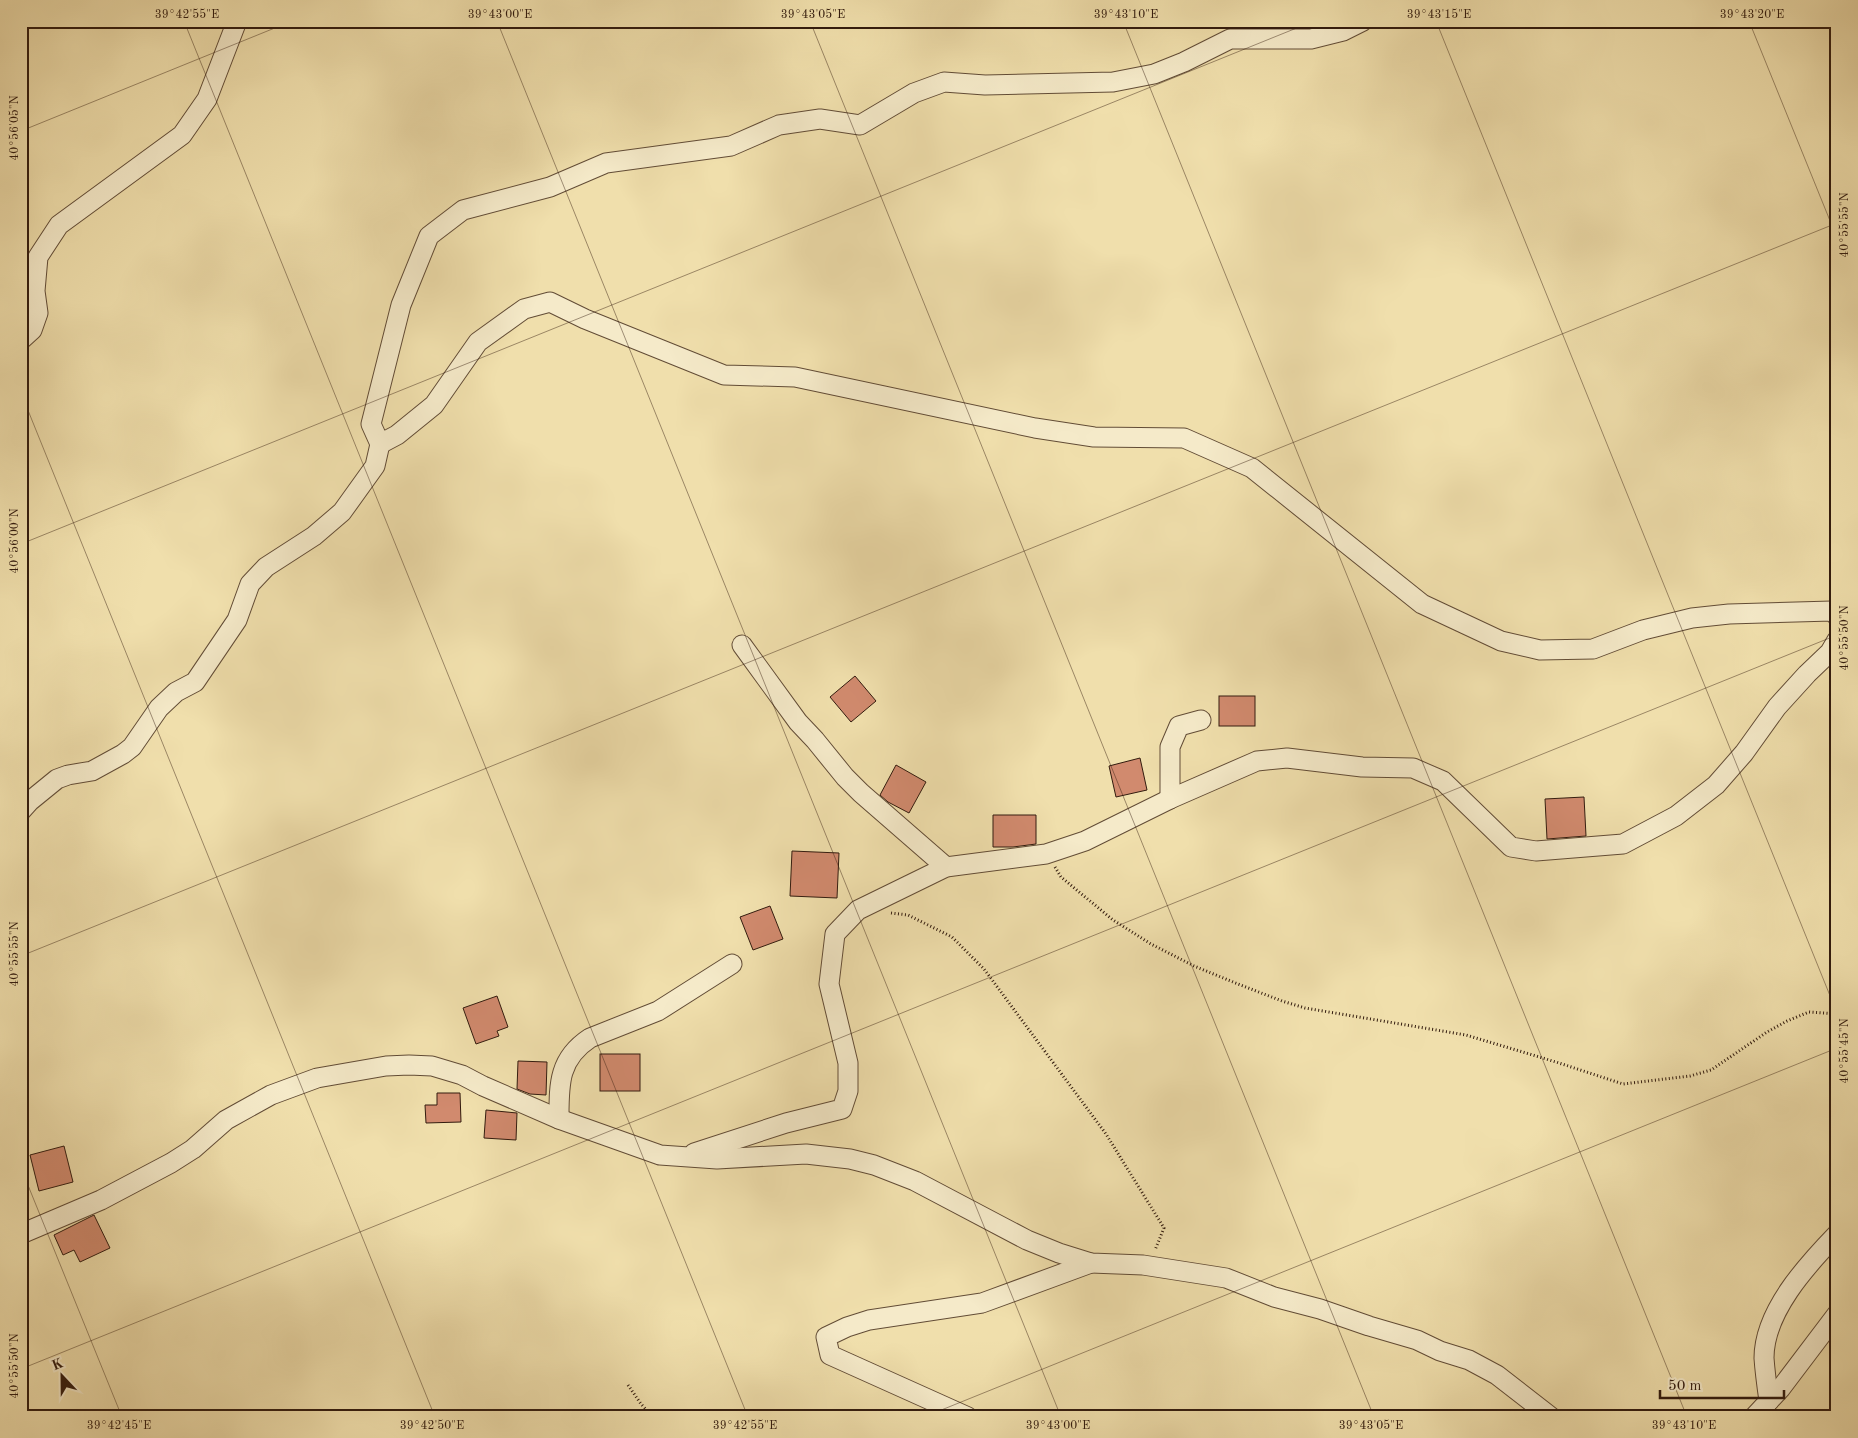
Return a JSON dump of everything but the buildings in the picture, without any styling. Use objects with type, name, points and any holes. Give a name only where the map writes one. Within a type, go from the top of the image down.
[{"type":"street","points":[[21,340],[32,330],[38,312],[36,291],[38,257],[43,249],[60,225],[182,135],[207,99],[237,21]]},
{"type":"street","points":[[21,811],[57,779],[92,771],[132,747],[159,708],[176,692],[195,682],[236,620],[250,584],[266,568],[314,536],[338,516],[376,466],[380,444],[371,424],[401,305],[428,236],[463,210],[550,187],[606,163],[731,146],[779,125],[820,119],[860,124],[914,93],[944,82],[985,85],[1113,82],[1154,74],[1184,62],[1230,38],[1311,39],[1344,31],[1363,21]]},
{"type":"street","points":[[380,444],[397,435],[434,405],[478,342],[524,309],[550,302],[585,319],[724,374],[795,377],[1035,428],[1094,437],[1184,438],[1252,468],[1422,604],[1501,641],[1540,650],[1593,648],[1643,630],[1692,618],[1729,614],[1832,611],[1837,616]]},
{"type":"street","points":[[686,1156],[786,1123],[830,1114],[842,1109],[848,1091],[848,1063],[829,984],[835,934],[858,910],[946,867],[1046,854],[1085,841],[1170,799],[1257,761],[1287,758],[1362,767],[1414,768],[1443,781],[1511,847],[1536,851],[1622,844],[1676,816],[1716,785],[1744,753],[1777,708],[1806,674],[1830,652],[1837,640]]},
{"type":"street","points":[[742,645],[798,722],[844,777],[946,867]]},
{"type":"street","points":[[1170,799],[1170,747],[1179,726],[1201,720]]},
{"type":"street","points":[[559,1119],[559,1087],[572,1052],[580,1044],[590,1038],[658,1011],[732,964]]},
{"type":"street","points":[[21,1234],[101,1200],[146,1177],[193,1149],[226,1120],[271,1095],[317,1078],[386,1066],[409,1064],[432,1066],[462,1075],[559,1119],[660,1155],[716,1159],[806,1154],[840,1157],[874,1165],[915,1181],[1027,1240],[1091,1263],[1143,1265],[1226,1278],[1274,1296],[1312,1306],[1417,1340],[1440,1351],[1470,1360],[1497,1375],[1551,1417]]},
{"type":"street","points":[[1769,1401],[1764,1357],[1770,1328],[1779,1306],[1805,1269],[1837,1234]]},
{"type":"street","points":[[968,1417],[830,1355],[826,1338],[847,1327],[869,1320],[982,1303],[1091,1263]]},
{"type":"street","points":[[1754,1417],[1786,1382],[1837,1314]]},
{"type":"path","points":[[1046,854],[1061,877],[1113,920],[1151,944],[1194,966],[1238,984],[1305,1008],[1466,1035],[1570,1066],[1622,1084],[1690,1076],[1711,1070],[1767,1032],[1787,1021],[1809,1012],[1837,1014]]},
{"type":"path","points":[[858,910],[908,915],[952,937],[984,969],[1106,1134],[1164,1228],[1156,1249],[1143,1265]]},
{"type":"path","points":[[628,1384],[652,1417]]}]
